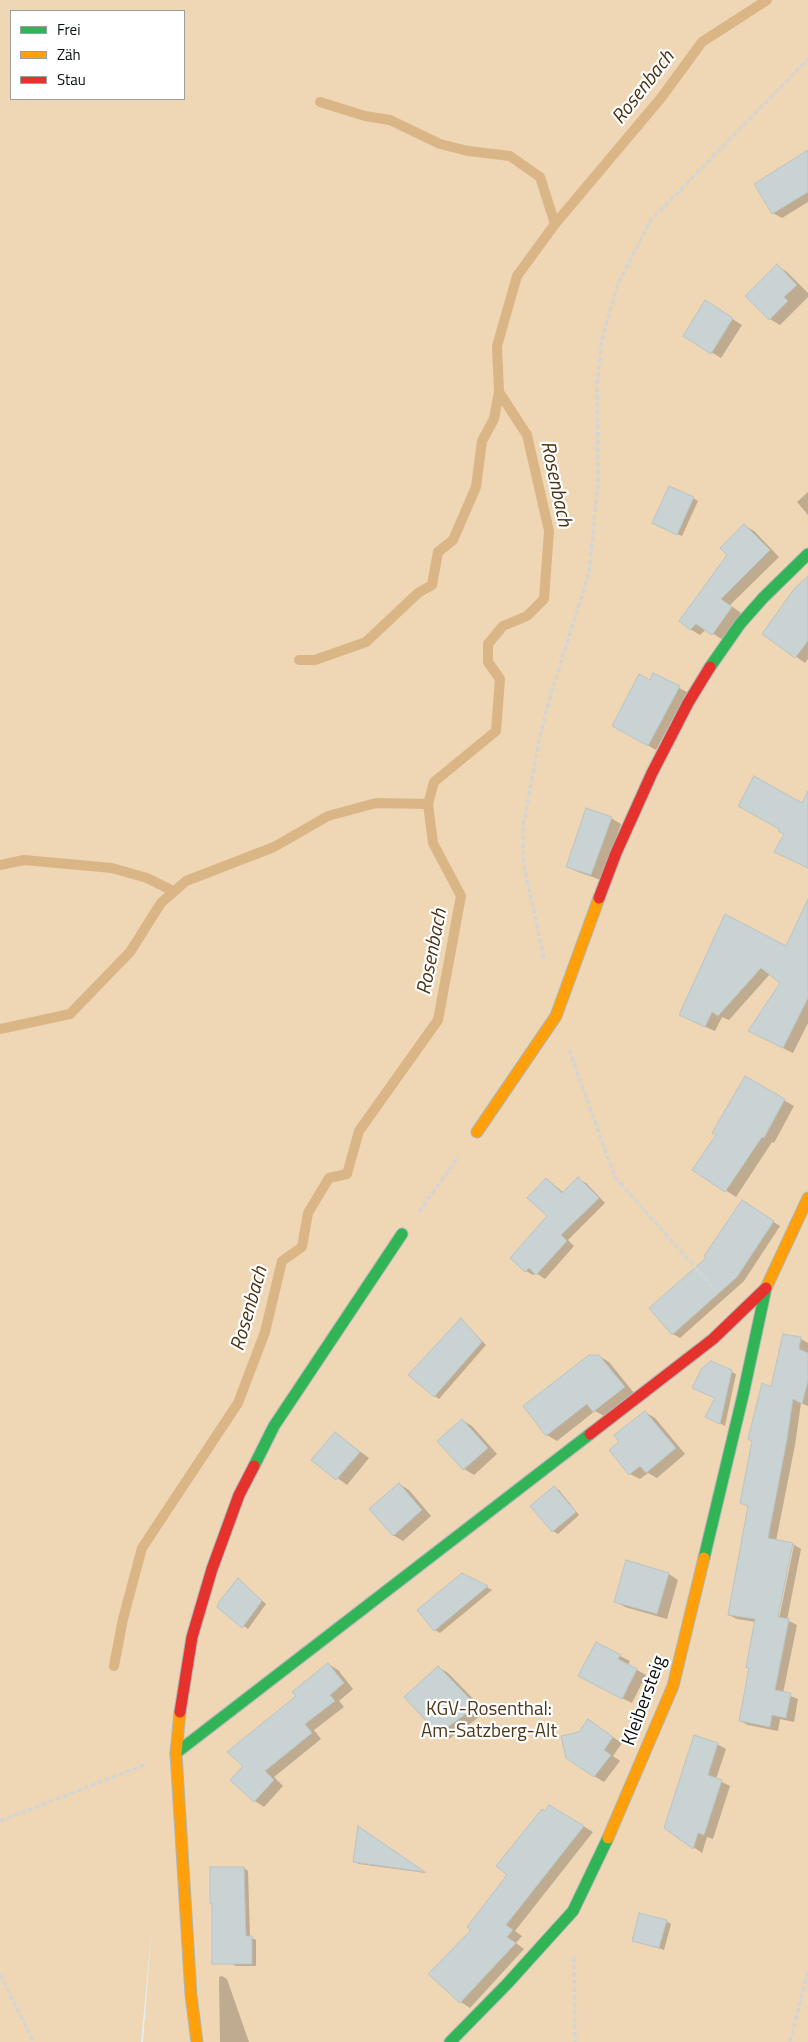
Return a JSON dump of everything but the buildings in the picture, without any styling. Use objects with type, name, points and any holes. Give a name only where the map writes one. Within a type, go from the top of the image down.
[{"type":"street","points":[[477,1132],[556,1016],[616,853],[652,773],[688,703],[715,658],[740,624],[762,598],[808,554]]},
{"type":"street","points":[[176,1753],[712,1339],[766,1288],[808,1198]]},
{"type":"street","points":[[197,2042],[191,1995],[176,1753],[181,1699],[192,1637],[212,1569],[239,1496],[274,1426],[402,1234]]},
{"type":"street","name":"Kleibersteig","points":[[450,2042],[507,1984],[573,1911],[609,1836],[673,1686],[741,1404],[766,1288]]},
{"type":"path","points":[[546,967],[523,861],[522,827],[540,736],[550,697],[589,573],[598,483],[597,384],[602,338],[617,286],[651,220],[808,58]]},
{"type":"path","points":[[567,1046],[615,1177],[737,1315]]},
{"type":"path","points":[[402,1234],[477,1132]]},
{"type":"path","points":[[0,1821],[176,1753]]},
{"type":"path","points":[[573,1949],[575,2042]]},
{"type":"path","points":[[790,2042],[808,1972]]},
{"type":"path","points":[[0,1975],[34,2042]]},
{"type":"green space","name":"KGV-Rosenthal: Am-Satzberg-Alt","points":[[0,0],[808,0],[808,2042],[143,2042],[152,1926],[141,2042],[0,2042]]},
{"type":"waterway","name":"Rosenbach","points":[[114,1666],[123,1619],[142,1548],[238,1403],[265,1332],[282,1261],[302,1247],[308,1213],[329,1178],[347,1174],[359,1131],[438,1020],[461,896],[433,843],[428,804],[434,782],[496,731],[500,679],[488,662],[488,644],[503,626],[527,616],[544,599],[549,531],[527,435],[499,392],[497,346],[517,276],[555,224],[661,98],[702,42],[767,0]]},
{"type":"waterway","points":[[320,102],[365,116],[390,120],[440,144],[468,151],[510,156],[540,177],[555,224]]},
{"type":"waterway","points":[[299,660],[315,660],[366,642],[418,593],[432,585],[438,552],[453,540],[476,487],[482,441],[494,419],[499,392]]},
{"type":"waterway","points":[[0,1029],[70,1014],[130,952],[161,903],[186,881],[274,847],[328,816],[376,803],[428,804]]},
{"type":"waterway","points":[[0,865],[24,860],[112,868],[147,878],[173,891]]},
{"type":"traffic: fast","points":[[710,667],[740,624],[763,598],[808,554]]},
{"type":"traffic: fast","points":[[254,1466],[274,1426],[402,1234]]},
{"type":"traffic: fast","points":[[704,1558],[743,1395],[766,1288]]},
{"type":"traffic: fast","points":[[176,1753],[590,1434]]},
{"type":"traffic: fast","points":[[450,2042],[507,1984],[573,1911],[608,1838]]},
{"type":"traffic: slow","points":[[477,1132],[556,1016],[599,898]]},
{"type":"traffic: slow","points":[[766,1288],[808,1198]]},
{"type":"traffic: slow","points":[[608,1838],[673,1686],[704,1558]]},
{"type":"traffic: slow","points":[[180,1712],[176,1753],[191,1995],[197,2042]]},
{"type":"traffic: jam","points":[[599,898],[616,853],[652,773],[688,703],[710,667]]},
{"type":"traffic: jam","points":[[590,1434],[713,1339],[766,1288]]},
{"type":"traffic: jam","points":[[180,1712],[192,1637],[212,1569],[239,1495],[254,1466]]}]
